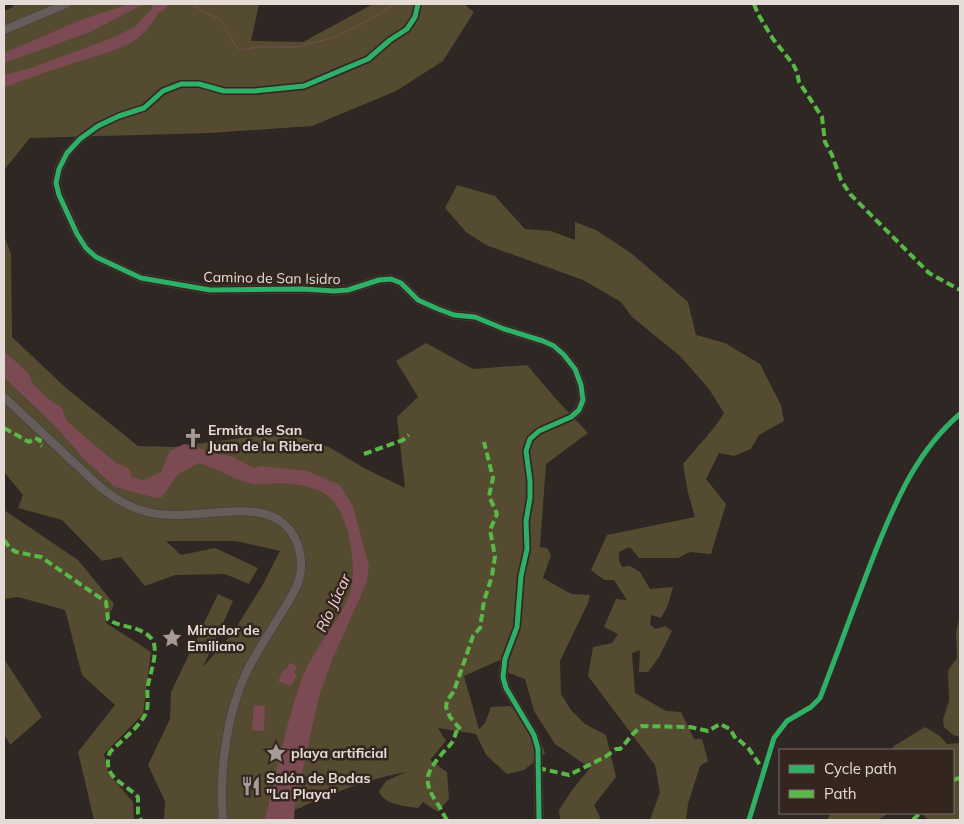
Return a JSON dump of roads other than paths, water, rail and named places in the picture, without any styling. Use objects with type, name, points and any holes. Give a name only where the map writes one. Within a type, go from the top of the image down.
[{"type":"main road","points":[[4,30],[66,4]]},
{"type":"main road","points":[[4,397],[99,486],[128,506],[162,515],[243,511],[263,513],[280,521],[295,539],[301,561],[298,582],[250,667],[235,702],[223,774],[223,820]]},
{"type":"street","name":"Camino de San Isidro","points":[[418,4],[415,17],[407,29],[390,40],[368,59],[304,86],[254,91],[224,91],[199,84],[181,84],[163,92],[144,108],[119,116],[98,126],[80,139],[67,153],[59,169],[56,183],[59,195],[77,234],[86,248],[96,257],[141,278],[210,290],[303,289],[334,291],[348,290],[379,280],[391,279],[401,283],[418,300],[438,309],[454,315],[475,316],[504,329],[554,346],[570,362],[581,385],[582,400],[579,410],[571,417],[539,431],[530,439],[526,451],[530,481],[530,498],[526,521],[527,549],[520,576],[517,628],[505,659],[503,677],[506,688],[534,735],[538,750],[539,820]]},
{"type":"waterway","points":[[192,4],[203,12],[220,19],[240,50],[258,47],[296,47],[332,38],[360,25],[395,4]]},
{"type":"place","name":"Ermita de San Juan de la Ribera","points":[[193,438]]},
{"type":"place","name":"Mirador de Emiliano","points":[[172,638]]},
{"type":"place","name":"playa artificial","points":[[276,753]]},
{"type":"place","name":"Salón de Bodas \"La Playa\"","points":[[251,786]]},
{"type":"water label","name":"Río Júcar","points":[[333,603]]}]
